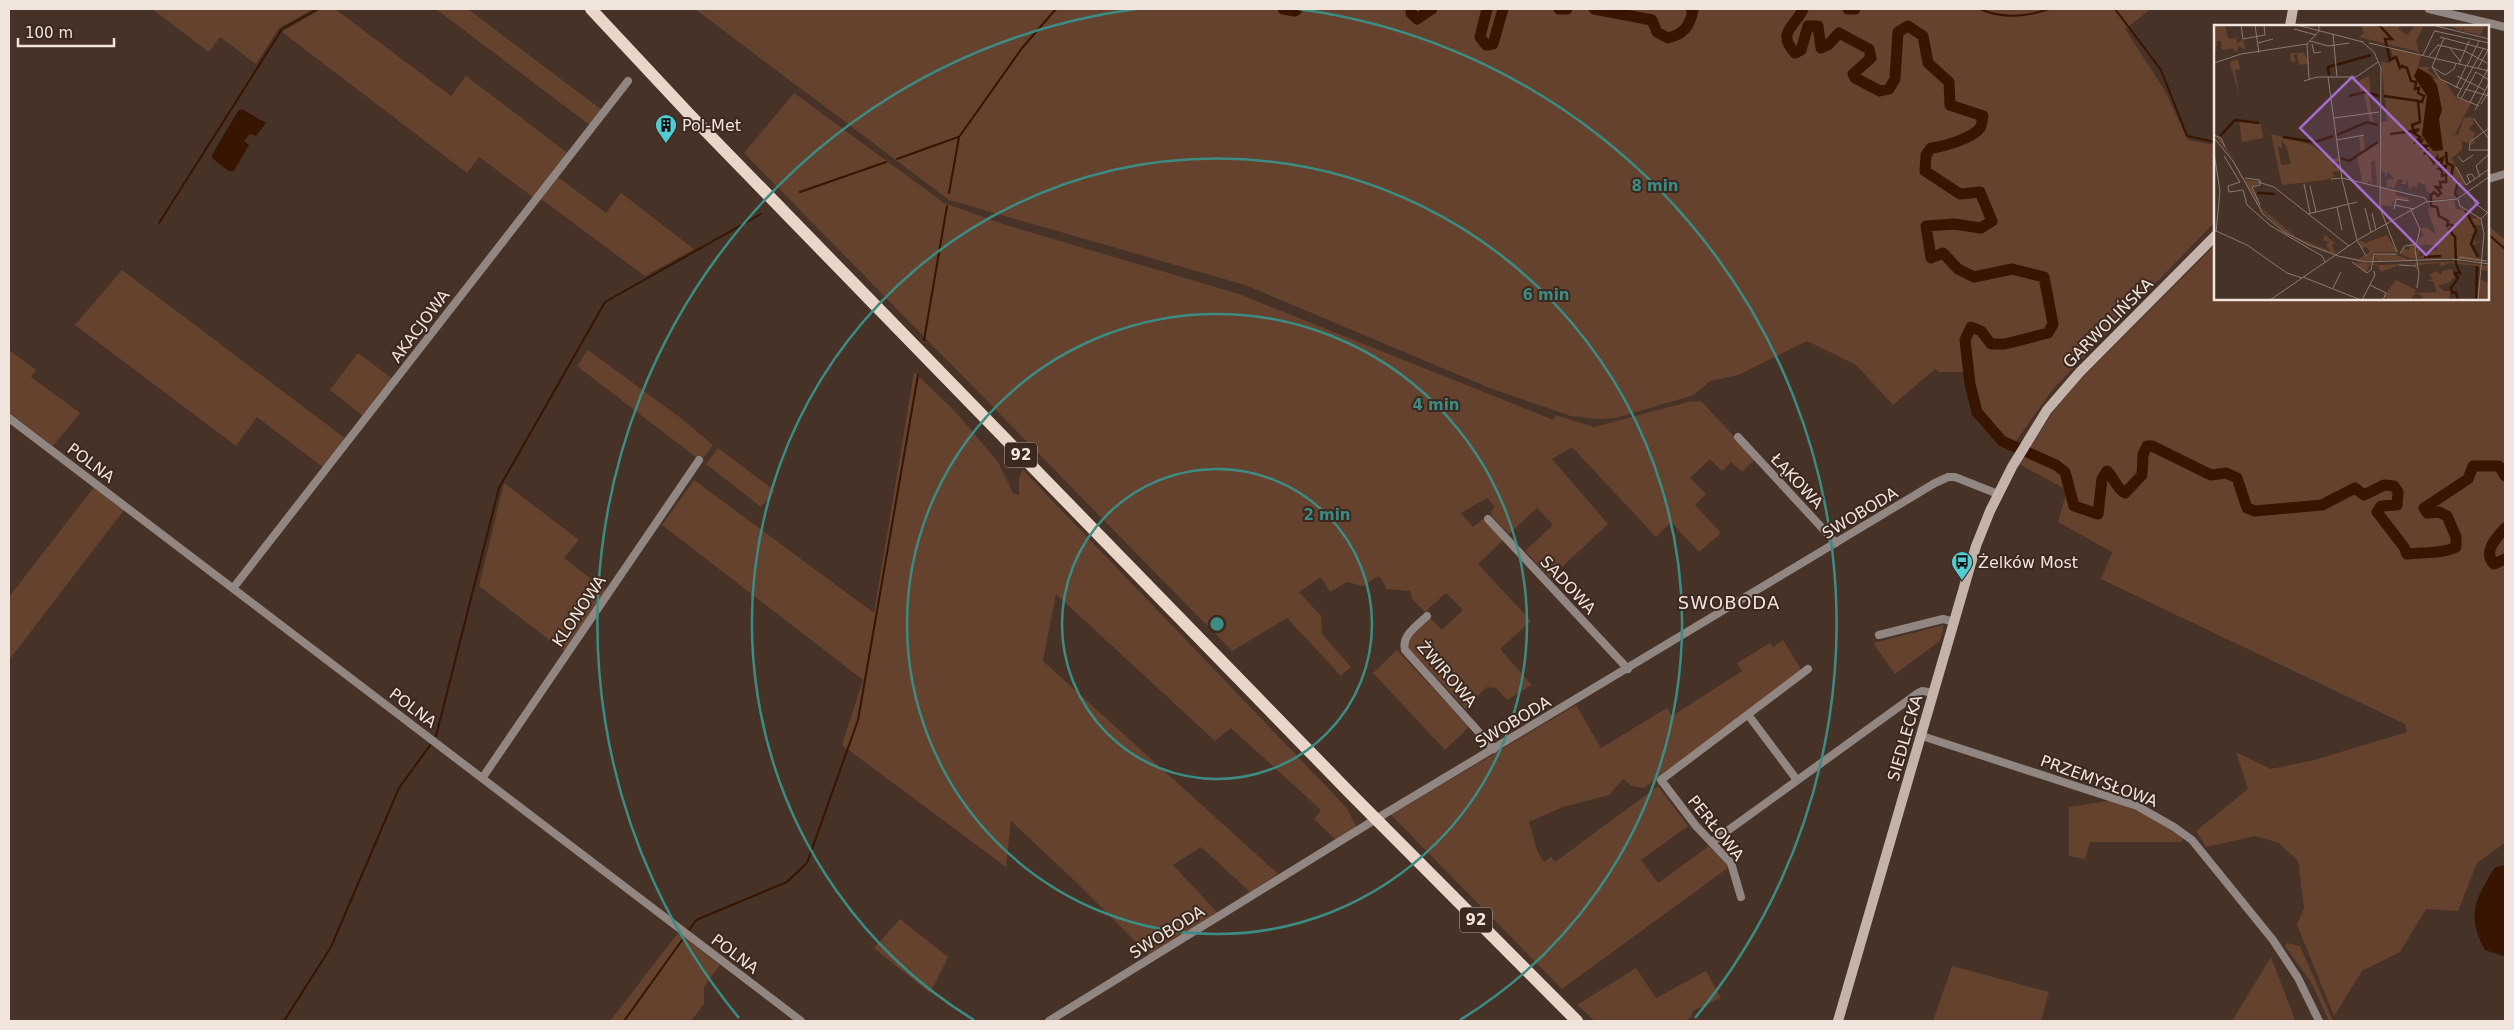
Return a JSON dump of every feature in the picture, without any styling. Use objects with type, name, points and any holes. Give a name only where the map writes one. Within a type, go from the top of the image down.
[{"type":"main road","name":"92","points":[[591,9],[705,130],[1376,819],[1577,1021]]},
{"type":"main road","points":[[2290,25],[2293,9]]},
{"type":"main road","name":"GARWOLIŃSKA","points":[[2012,467],[2029,437],[2061,392],[2214,237]]},
{"type":"main road","name":"SIEDLECKA","points":[[1838,1021],[1976,546],[1998,494],[2012,467]]},
{"type":"street","points":[[2429,9],[2505,27]]},
{"type":"street","name":"AKACJOWA","points":[[234,588],[628,81]]},
{"type":"street","points":[[2489,179],[2505,174]]},
{"type":"street","name":"POLNA","points":[[9,418],[483,777],[800,1021]]},
{"type":"street","name":"ŁĄKOWA","points":[[1738,437],[1836,543]]},
{"type":"street","name":"KLONOWA","points":[[483,777],[699,460]]},
{"type":"street","name":"SWOBODA","points":[[1049,1021],[1376,819],[1628,669],[1774,578],[1948,477],[1959,478],[1998,494]]},
{"type":"street","name":"SADOWA","points":[[1488,519],[1628,669]]},
{"type":"street","name":"ŻWIROWA","points":[[1427,616],[1406,636],[1404,641],[1405,650],[1494,749]]},
{"type":"street","points":[[1879,635],[1943,619],[1954,622]]},
{"type":"street","points":[[1797,780],[1748,716],[1808,669]]},
{"type":"street","points":[[1712,842],[1918,693],[1922,691],[1934,693]]},
{"type":"street","name":"PERŁOWA","points":[[1741,897],[1731,863],[1661,780],[1748,716]]},
{"type":"street","name":"PRZEMYSŁOWA","points":[[1922,736],[2137,806],[2174,827],[2192,840],[2273,940],[2298,978],[2317,1020]]},
{"type":"shaded area","points":[[152,9],[313,9],[279,28],[256,64],[220,37],[209,52]]},
{"type":"shaded area","points":[[321,9],[335,9],[451,96],[466,76],[569,154],[534,198],[479,157],[467,173],[282,32]]},
{"type":"shaded area","points":[[436,9],[468,9],[602,110],[591,126]]},
{"type":"shaded area","points":[[695,9],[2151,9],[2125,29],[2164,89],[2188,140],[2214,145],[2214,223],[2053,389],[2016,441],[2016,445],[2005,438],[1984,414],[1976,396],[1971,372],[1939,372],[1935,369],[1893,405],[1856,365],[1807,341],[1738,375],[1710,381],[1694,395],[1616,418],[1595,419],[1571,416],[1492,389],[1245,285],[949,200]]},
{"type":"shaded area","points":[[794,93],[944,203],[1006,225],[1239,294],[1554,420],[1556,415],[1594,427],[1688,402],[1701,401],[1755,459],[1742,472],[1731,462],[1722,471],[1710,459],[1690,478],[1706,494],[1695,505],[1721,533],[1699,552],[1671,522],[1656,537],[1572,447],[1552,459],[1608,524],[1550,578],[1525,551],[1553,525],[1537,508],[1509,534],[1491,515],[1491,511],[1495,507],[1487,498],[1461,513],[1473,527],[1482,520],[1485,520],[1503,540],[1478,564],[1531,621],[1500,649],[1532,685],[1507,700],[1496,688],[1487,687],[1467,706],[1467,710],[1406,645],[1406,640],[1430,618],[1442,630],[1463,610],[1446,593],[1425,612],[1412,599],[1410,591],[1387,589],[1379,576],[1363,586],[1347,582],[1330,592],[1321,577],[1299,592],[1321,616],[1322,634],[1351,667],[1341,676],[1287,618],[1232,651],[744,153]]},
{"type":"shaded area","points":[[242,109],[266,123],[256,136],[250,134],[244,141],[249,145],[234,171],[229,171],[213,159],[212,155],[238,111]]},
{"type":"shaded area","points":[[558,177],[606,213],[621,193],[694,249],[645,276],[541,199]]},
{"type":"shaded area","points":[[2489,226],[2505,240],[2505,843],[2477,863],[2458,911],[2426,909],[2400,952],[2362,971],[2334,1016],[2297,925],[2304,908],[2298,861],[2279,843],[2255,836],[2206,847],[2196,831],[2248,789],[2236,752],[2271,769],[2314,760],[2407,732],[2405,724],[2101,579],[2112,552],[2058,522],[2067,490],[2019,464],[2055,409],[2079,381],[2214,246],[2214,300],[2489,300]]},
{"type":"shaded area","points":[[122,270],[346,439],[324,468],[257,417],[236,446],[75,325]]},
{"type":"shaded area","points":[[9,350],[36,370],[31,377],[80,413],[53,446],[9,412]]},
{"type":"shaded area","points":[[588,350],[682,419],[713,445],[701,461],[577,366]]},
{"type":"shaded area","points":[[358,353],[393,379],[364,417],[330,390]]},
{"type":"shaded area","points":[[914,372],[955,411],[998,462],[1013,493],[1019,495],[1019,477],[1023,470],[1346,807],[1357,828],[1336,840],[1314,819],[1321,810],[1231,728],[1215,741],[1056,594],[1043,661],[1278,874],[1250,892],[1201,847],[1173,865],[1217,912],[1149,955],[1011,821],[1006,867],[842,745],[863,680],[662,525],[694,480],[874,613]]},
{"type":"shaded area","points":[[718,448],[775,491],[761,507],[706,464]]},
{"type":"shaded area","points":[[504,483],[579,540],[564,558],[607,591],[565,652],[479,586]]},
{"type":"shaded area","points":[[94,487],[124,510],[9,660],[9,597]]},
{"type":"shaded area","points":[[1944,625],[1940,641],[1895,674],[1873,643]]},
{"type":"shaded area","points":[[1783,640],[1802,671],[1644,788],[1632,786],[1623,779],[1609,795],[1563,807],[1529,822],[1538,853],[1544,862],[1551,857],[1555,862],[1658,786],[1688,826],[1641,860],[1658,883],[1709,846],[1729,867],[1562,989],[1391,815],[1576,705],[1601,748],[1667,708],[1672,716],[1742,671],[1737,663],[1770,643],[1773,647]]},
{"type":"shaded area","points":[[1397,650],[1469,727],[1445,750],[1373,673]]},
{"type":"shaded area","points":[[2108,801],[2138,811],[2183,838],[2182,842],[2090,842],[2085,859],[2069,856],[2069,807]]},
{"type":"shaded area","points":[[2505,865],[2505,956],[2503,956],[2485,950],[2479,938],[2474,917],[2478,899],[2494,868]]},
{"type":"shaded area","points":[[900,919],[948,957],[930,993],[874,948]]},
{"type":"shaded area","points":[[678,933],[720,965],[704,987],[704,1004],[691,1021],[610,1021]]},
{"type":"shaded area","points":[[2287,943],[2300,946],[2333,1021],[2329,1021],[2311,982],[2285,946]]},
{"type":"shaded area","points":[[2271,957],[2295,1020],[2232,1021]]},
{"type":"shaded area","points":[[1952,966],[2049,992],[2041,1021],[1933,1021]]},
{"type":"shaded area","points":[[1636,968],[1656,998],[1706,971],[1721,998],[1692,1011],[1692,1017],[1684,1021],[1595,1021],[1577,1005]]},
{"type":"waterway","points":[[159,223],[282,29],[318,9]]},
{"type":"waterway","points":[[949,193],[959,137],[1022,48],[1056,9]]},
{"type":"waterway","points":[[1283,9],[1295,11],[1297,9]]},
{"type":"waterway","points":[[1411,9],[1411,13],[1417,19],[1432,9]]},
{"type":"waterway","points":[[1487,9],[1480,37],[1486,45],[1493,44],[1503,9]]},
{"type":"waterway","points":[[1559,9],[1567,9]]},
{"type":"waterway","points":[[1594,9],[1652,20],[1657,32],[1668,38],[1682,32],[1688,25],[1692,16],[1693,10],[1691,9]]},
{"type":"waterway","points":[[1803,9],[1787,35],[1787,40],[1795,53],[1801,50],[1808,26],[1818,26],[1821,48],[1828,45],[1839,33],[1869,49],[1871,58],[1853,74],[1855,78],[1880,91],[1889,89],[1895,79],[1898,32],[1908,26],[1923,36],[1928,63],[1949,82],[1950,105],[1983,116],[1982,124],[1976,132],[1950,144],[1931,148],[1926,155],[1925,171],[1960,194],[1980,192],[1992,221],[1981,228],[1954,224],[1926,226],[1931,258],[1943,253],[1958,269],[1974,277],[2012,269],[2044,277],[2053,324],[2048,333],[2005,344],[1991,344],[1981,331],[1971,327],[1965,340],[1970,384],[1977,412],[2002,441],[2056,465],[2065,472],[2074,506],[2098,514],[2102,479],[2107,471],[2125,493],[2142,475],[2143,455],[2147,446],[2152,446],[2211,475],[2226,473],[2237,478],[2247,508],[2255,511],[2322,505],[2355,488],[2364,495],[2384,485],[2394,486],[2398,492],[2397,505],[2381,506],[2377,512],[2404,547],[2407,554],[2445,551],[2456,547],[2456,537],[2447,516],[2439,512],[2427,513],[2424,508],[2468,479],[2473,466],[2499,466],[2505,476]]},
{"type":"waterway","points":[[1848,9],[1855,9]]},
{"type":"waterway","points":[[1980,9],[2006,16],[2031,14],[2049,9]]},
{"type":"waterway","points":[[2115,9],[2161,70],[2187,136],[2214,142]]},
{"type":"waterway","points":[[897,159],[958,137]]},
{"type":"waterway","points":[[800,192],[886,162]]},
{"type":"waterway","points":[[924,340],[947,206]]},
{"type":"waterway","points":[[436,736],[499,488],[605,302],[761,214]]},
{"type":"waterway","points":[[2489,235],[2505,249]]},
{"type":"waterway","points":[[688,932],[696,920],[787,882],[807,863],[858,720],[918,375]]},
{"type":"waterway","points":[[2505,528],[2490,550],[2491,559],[2494,564],[2505,559]]},
{"type":"waterway","points":[[284,1021],[331,947],[399,788],[431,744]]},
{"type":"waterway","points":[[624,1021],[685,936]]},
{"type":"place","name":"Pol-Met","points":[[666,144]]},
{"type":"place","name":"Żelków Most","points":[[1962,581]]},
{"type":"district","name":"SWOBODA","points":[[1729,602]]}]
